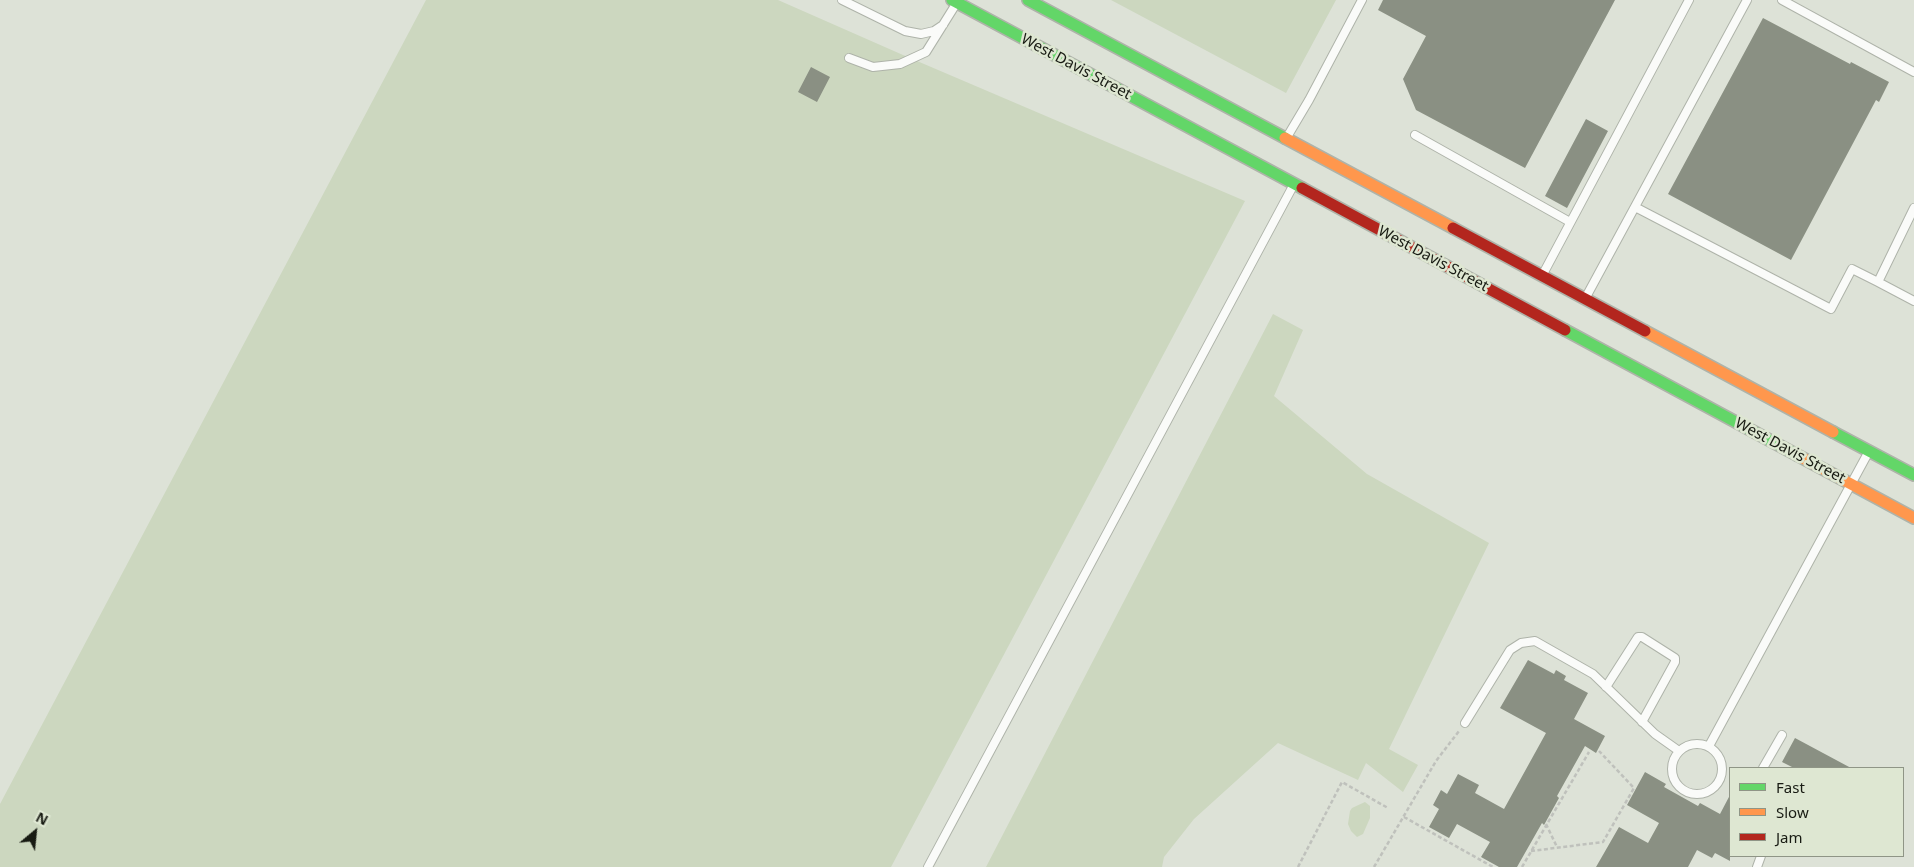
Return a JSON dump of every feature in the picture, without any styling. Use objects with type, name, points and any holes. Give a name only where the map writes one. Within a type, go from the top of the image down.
[{"type":"main road","points":[[1028,0],[1585,298],[1793,415],[1869,451],[1914,475]]},
{"type":"main road","name":"West Davis Street","points":[[956,1],[1294,184],[1781,441],[1851,484],[1914,518]]},
{"type":"lane","points":[[842,0],[905,31],[921,34],[934,31],[945,24]]},
{"type":"lane","points":[[1286,138],[1309,100],[1362,0]]},
{"type":"lane","points":[[1542,276],[1689,0]]},
{"type":"lane","points":[[1585,298],[1747,0]]},
{"type":"lane","points":[[1782,0],[1914,72]]},
{"type":"lane","points":[[849,58],[873,67],[900,64],[926,52],[945,24],[956,1]]},
{"type":"lane","points":[[1415,135],[1570,222]]},
{"type":"lane","points":[[928,867],[1294,184]]},
{"type":"lane","points":[[1635,207],[1831,309],[1852,269],[1914,301]]},
{"type":"lane","points":[[1878,282],[1914,208]]},
{"type":"lane","points":[[1709,746],[1869,451]]},
{"type":"lane","points":[[1606,687],[1638,637],[1642,637],[1673,656],[1675,662],[1642,722]]},
{"type":"lane","points":[[1465,724],[1510,650],[1521,643],[1535,641],[1593,674],[1655,734],[1679,751]]},
{"type":"lane","points":[[1764,767],[1782,735]]},
{"type":"lane","points":[[1693,743],[1709,746],[1720,758],[1723,766],[1718,784],[1712,790],[1695,794],[1679,787],[1674,781],[1672,765],[1679,751],[1693,743]]},
{"type":"path","points":[[1374,867],[1436,761],[1465,724]]},
{"type":"path","points":[[1531,851],[1603,842],[1634,788],[1599,750]]},
{"type":"path","points":[[1522,867],[1589,752]]},
{"type":"path","points":[[1298,867],[1342,782],[1388,808]]},
{"type":"path","points":[[1404,816],[1493,867]]},
{"type":"path","points":[[1546,824],[1558,847]]},
{"type":"green space","points":[[426,0],[778,0],[1245,201],[891,867],[0,867],[0,804]]},
{"type":"green space","points":[[1111,0],[1336,0],[1286,93]]},
{"type":"green space","points":[[1273,314],[1303,330],[1274,396],[1367,474],[1489,543],[1389,749],[1418,765],[1403,792],[1366,763],[1358,780],[1278,743],[1194,819],[1164,857],[1162,867],[986,867]]},
{"type":"green space","points":[[1365,802],[1370,806],[1370,818],[1363,834],[1357,837],[1351,831],[1348,824],[1350,811],[1352,808]]},
{"type":"building","points":[[1383,0],[1615,0],[1525,168],[1416,110],[1403,79],[1426,36],[1378,10]]},
{"type":"building","points":[[1763,18],[1850,64],[1851,62],[1889,82],[1879,102],[1876,100],[1791,260],[1668,194]]},
{"type":"building","points":[[811,67],[830,77],[817,102],[798,92]]},
{"type":"building","points":[[1586,119],[1608,131],[1567,208],[1545,196]]},
{"type":"building","points":[[1528,660],[1554,674],[1556,670],[1566,676],[1564,680],[1588,693],[1574,719],[1605,736],[1596,753],[1585,746],[1557,796],[1559,798],[1544,825],[1542,823],[1517,867],[1499,867],[1481,857],[1490,842],[1457,824],[1449,838],[1429,827],[1439,809],[1433,805],[1441,790],[1447,794],[1458,774],[1479,785],[1475,793],[1504,809],[1546,733],[1500,708]]},
{"type":"building","points":[[1795,738],[1849,767],[1792,767],[1782,762]]},
{"type":"building","points":[[1645,772],[1666,784],[1664,787],[1698,806],[1700,803],[1720,814],[1729,797],[1730,861],[1715,853],[1712,858],[1697,850],[1688,867],[1596,867],[1619,827],[1648,843],[1659,823],[1627,805]]},
{"type":"traffic: fast","points":[[952,0],[1302,188]]},
{"type":"traffic: fast","points":[[1028,0],[1285,138]]},
{"type":"traffic: fast","points":[[1565,330],[1797,455]]},
{"type":"traffic: fast","points":[[1833,432],[1914,475]]},
{"type":"traffic: slow","points":[[1285,138],[1453,228]]},
{"type":"traffic: slow","points":[[1645,331],[1833,432]]},
{"type":"traffic: slow","points":[[1797,455],[1914,518]]},
{"type":"traffic: jam","points":[[1302,188],[1565,330]]},
{"type":"traffic: jam","points":[[1453,228],[1645,331]]}]
